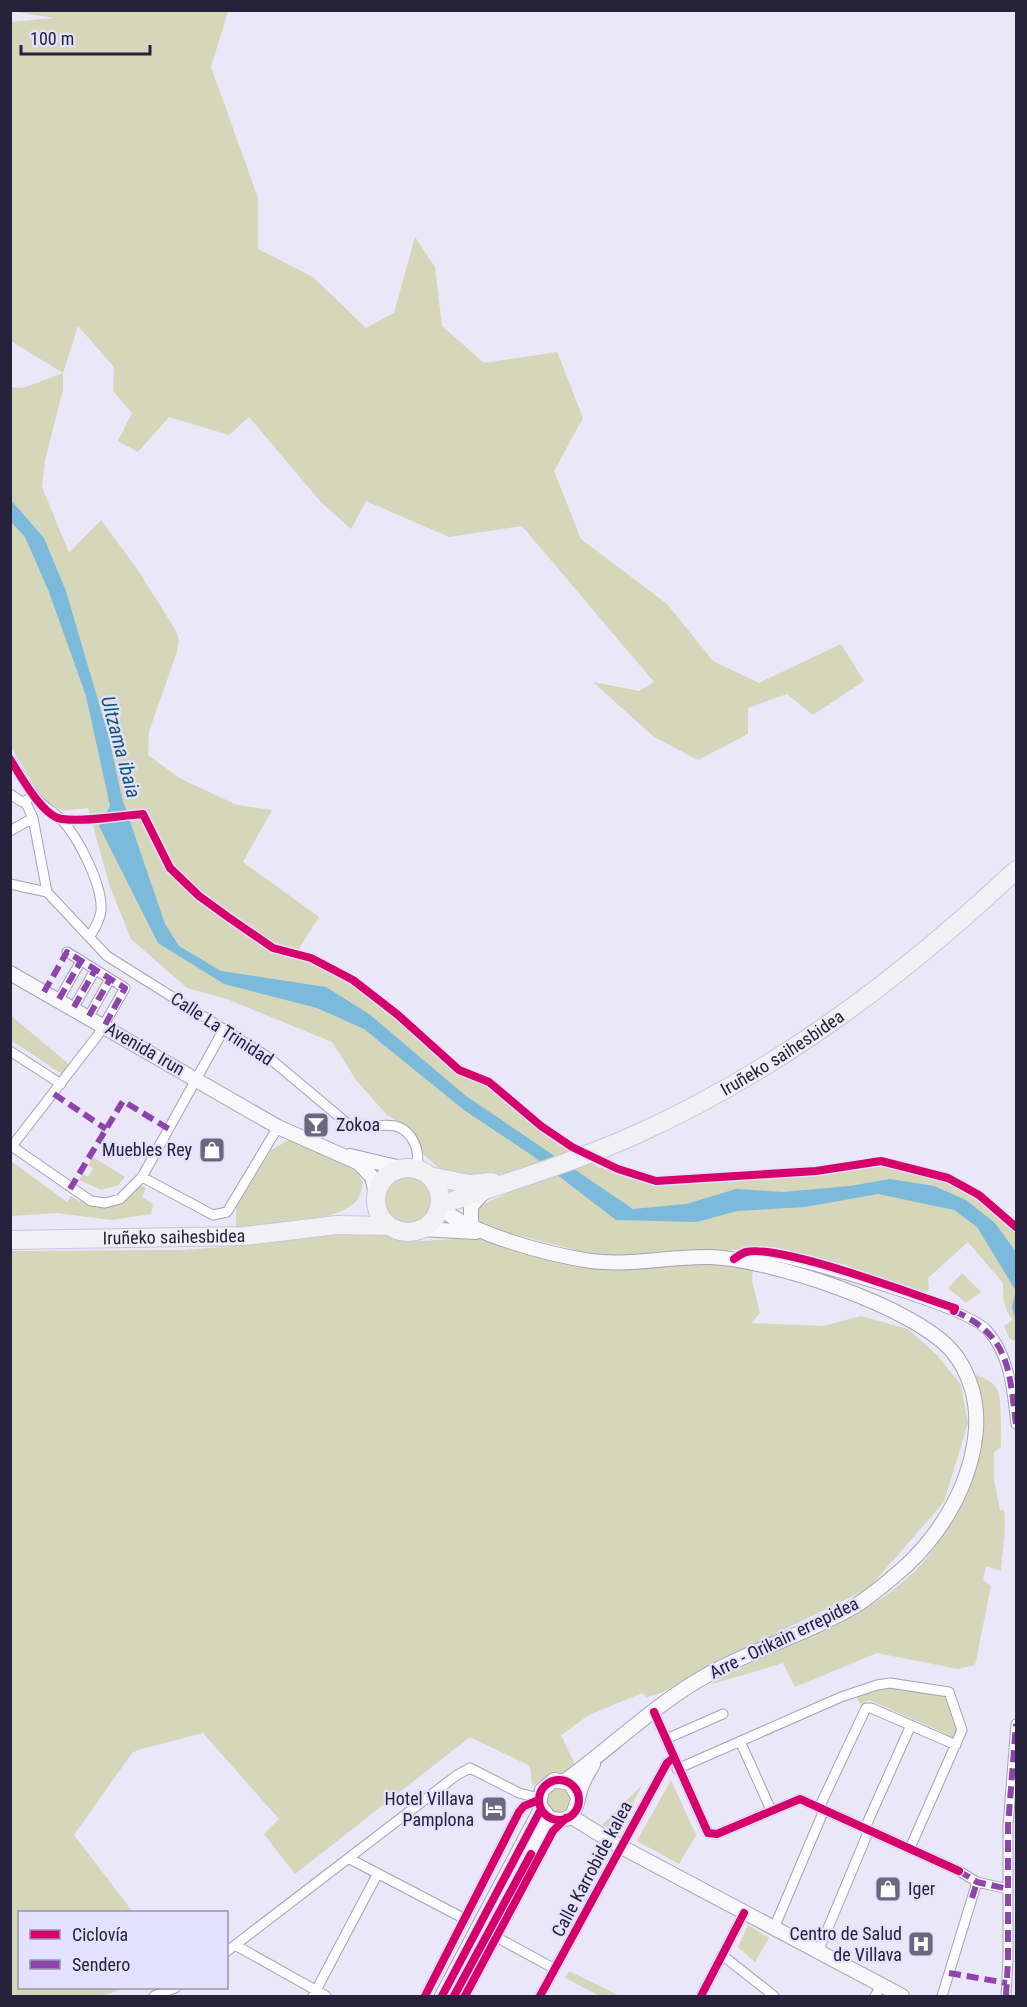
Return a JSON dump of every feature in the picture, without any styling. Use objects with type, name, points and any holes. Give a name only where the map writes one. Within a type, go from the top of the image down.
[{"type":"highway","name":"Iruñeko saihesbidea","points":[[439,1207],[619,1142],[688,1109],[807,1041],[894,978],[1017,870]]},
{"type":"highway","name":"Iruñeko saihesbidea","points":[[416,1171],[469,1184],[521,1177]]},
{"type":"highway","points":[[416,1171],[438,1189],[439,1207],[434,1219],[421,1229],[404,1232],[388,1226],[379,1215],[376,1197],[381,1181],[390,1173],[416,1171]]},
{"type":"highway","name":"Iruñeko saihesbidea","points":[[337,1225],[358,1215],[376,1197]]},
{"type":"highway","name":"Iruñeko saihesbidea","points":[[10,1240],[244,1236],[337,1225],[388,1226]]},
{"type":"main road","name":"Avenida Irun","points":[[10,973],[74,1007],[278,1126]]},
{"type":"main road","points":[[278,1126],[308,1142],[342,1155],[365,1170],[372,1178],[376,1197]]},
{"type":"main road","points":[[342,1155],[361,1156],[416,1171]]},
{"type":"main road","points":[[471,1225],[471,1206],[483,1193]]},
{"type":"main road","name":"Arre - Orikain errepidea","points":[[439,1207],[457,1220],[487,1232],[591,1261],[630,1262],[710,1257],[734,1259],[847,1290],[893,1310],[939,1338],[953,1352],[968,1378],[976,1410],[975,1442],[966,1478],[951,1508],[931,1539],[906,1565],[856,1606],[712,1672],[682,1690],[565,1781]]},
{"type":"main road","name":"Arre - Orikain errepidea","points":[[421,1229],[487,1232]]},
{"type":"main road","points":[[590,1830],[581,1818],[579,1799],[580,1789],[596,1759]]},
{"type":"main road","points":[[442,1996],[546,1784],[554,1780],[565,1781],[574,1787],[579,1799]]},
{"type":"main road","points":[[454,1996],[546,1827],[564,1818],[579,1799]]},
{"type":"main road","points":[[539,1802],[549,1818],[564,1818],[590,1830],[818,1952],[878,1991],[902,1996]]},
{"type":"street","points":[[10,759],[29,798],[46,892],[10,884]]},
{"type":"street","points":[[10,794],[22,802],[29,798]]},
{"type":"street","points":[[29,798],[61,819],[88,861],[99,890],[101,910],[98,923],[90,936]]},
{"type":"street","points":[[10,831],[33,818]]},
{"type":"street","name":"Calle La Trinidad","points":[[46,892],[107,956],[268,1057],[348,1124],[356,1127],[394,1124],[406,1131],[414,1141],[419,1157],[416,1171]]},
{"type":"street","points":[[67,952],[125,988],[105,1025],[11,1145],[92,1201],[105,1203],[120,1199],[142,1177],[224,1029]]},
{"type":"street","points":[[59,999],[81,961]]},
{"type":"street","points":[[74,1007],[95,970]]},
{"type":"street","points":[[89,1016],[110,979]]},
{"type":"street","points":[[10,1051],[61,1084]]},
{"type":"street","points":[[142,1177],[213,1215],[219,1216],[227,1212],[278,1126]]},
{"type":"street","points":[[734,1259],[771,1256],[796,1262],[954,1311],[985,1327],[1005,1359],[1017,1424]]},
{"type":"street","points":[[677,1769],[841,1697],[886,1683],[948,1692],[962,1730],[910,1848]]},
{"type":"street","points":[[774,1928],[863,1711],[871,1708],[956,1745]]},
{"type":"street","points":[[654,1712],[705,1829],[712,1834],[800,1800],[910,1848],[977,1882],[1008,1889]]},
{"type":"street","points":[[666,1739],[723,1714]]},
{"type":"street","points":[[1005,1996],[1012,1960],[1008,1889],[1008,1826],[1017,1724]]},
{"type":"street","points":[[818,1952],[911,1725]]},
{"type":"street","points":[[740,1741],[771,1810]]},
{"type":"street","name":"Calle Karrobide kalea","points":[[540,1996],[667,1763],[673,1758]]},
{"type":"street","points":[[326,1996],[314,1994],[231,1948],[350,1859],[457,1774],[471,1767],[539,1802]]},
{"type":"street","points":[[424,1996],[519,1812],[524,1806],[539,1802]]},
{"type":"street","points":[[465,1996],[498,1938],[553,1831],[564,1818]]},
{"type":"street","points":[[350,1859],[465,1919]]},
{"type":"street","points":[[314,1994],[377,1875]]},
{"type":"street","points":[[942,1996],[977,1882]]},
{"type":"street","points":[[700,1996],[744,1913]]},
{"type":"street","points":[[498,1938],[555,1969]]},
{"type":"street","points":[[722,1955],[774,1996]]},
{"type":"street","points":[[154,1996],[172,1989]]},
{"type":"green space","points":[[11,11],[228,11],[211,67],[258,198],[258,249],[313,277],[366,328],[394,313],[415,237],[435,267],[442,326],[484,363],[557,352],[583,418],[554,471],[581,539],[667,604],[713,661],[759,683],[841,644],[864,681],[813,715],[787,694],[748,708],[748,734],[698,760],[654,737],[593,682],[639,691],[654,682],[522,526],[449,537],[366,501],[351,529],[321,502],[249,417],[229,435],[169,417],[138,452],[118,441],[132,413],[113,391],[114,367],[78,326],[63,373],[11,341],[11,22],[54,18]]},
{"type":"green space","points":[[63,373],[63,390],[45,460],[42,487],[69,553],[101,520],[137,569],[175,629],[179,640],[177,652],[149,731],[148,755],[181,779],[237,805],[272,810],[243,862],[319,917],[298,950],[288,950],[330,966],[598,1167],[656,1181],[863,1163],[948,1178],[1016,1225],[1016,1342],[1009,1338],[1004,1326],[1013,1320],[1005,1307],[1003,1283],[968,1242],[928,1278],[929,1291],[920,1292],[846,1265],[774,1247],[635,1257],[602,1257],[476,1224],[474,1216],[478,1207],[514,1190],[509,1173],[469,1180],[447,1175],[423,1154],[412,1129],[387,1115],[356,1080],[332,1042],[227,999],[187,988],[131,939],[110,887],[88,808],[63,811],[43,800],[11,747],[11,387],[23,388]]},
{"type":"green space","points":[[10,1015],[70,1065],[62,1074],[11,1040]]},
{"type":"green space","points":[[289,1140],[331,1156],[358,1174],[363,1183],[357,1200],[348,1208],[319,1218],[236,1229],[236,1206],[271,1150]]},
{"type":"green space","points":[[93,1157],[125,1177],[118,1185],[102,1190],[79,1180],[83,1174],[88,1177],[93,1168],[88,1165]]},
{"type":"green space","points":[[11,1161],[67,1202],[71,1196],[91,1206],[109,1207],[125,1200],[140,1185],[146,1188],[142,1197],[153,1204],[151,1214],[111,1220],[57,1213],[11,1216]]},
{"type":"green space","points":[[404,1176],[414,1176],[429,1186],[433,1200],[432,1209],[423,1220],[414,1224],[404,1224],[389,1214],[385,1205],[385,1195],[395,1180]]},
{"type":"green space","points":[[354,1232],[376,1232],[422,1241],[486,1237],[594,1267],[707,1264],[753,1268],[752,1281],[760,1313],[751,1323],[823,1326],[861,1316],[908,1329],[937,1355],[961,1385],[968,1423],[944,1502],[868,1589],[661,1693],[647,1697],[642,1693],[589,1715],[561,1735],[577,1769],[547,1777],[532,1786],[530,1766],[470,1737],[295,1874],[264,1834],[279,1819],[203,1733],[132,1753],[74,1835],[132,1911],[18,1911],[18,1989],[120,1989],[103,1996],[11,1996],[10,1251],[184,1250],[259,1244]]},
{"type":"green space","points":[[962,1273],[981,1292],[966,1303],[948,1288]]},
{"type":"green space","points":[[972,1374],[993,1384],[999,1394],[1001,1447],[994,1452],[994,1480],[1000,1510],[1004,1510],[1005,1525],[1001,1571],[986,1566],[983,1580],[991,1586],[975,1665],[958,1669],[877,1653],[795,1687],[783,1663],[709,1685],[740,1668],[841,1622],[873,1604],[902,1583],[927,1557],[947,1526],[980,1440],[983,1413]]},
{"type":"green space","points":[[885,1686],[945,1693],[959,1726],[953,1738],[945,1738],[946,1734],[869,1700],[860,1704],[856,1696]]},
{"type":"green space","points":[[671,1780],[696,1835],[679,1864],[637,1841]]},
{"type":"green space","points":[[643,1784],[617,1832],[602,1825]]},
{"type":"green space","points":[[558,1787],[567,1791],[571,1800],[567,1809],[558,1813],[549,1809],[545,1800],[549,1791]]},
{"type":"green space","points":[[748,1925],[769,1938],[755,1962],[738,1947]]},
{"type":"green space","points":[[569,1971],[620,1996],[600,1996],[565,1978]]},
{"type":"water","points":[[10,499],[44,538],[66,591],[109,738],[122,798],[165,924],[179,946],[221,971],[326,987],[369,1014],[466,1096],[633,1209],[686,1204],[736,1189],[783,1192],[850,1186],[890,1179],[934,1186],[966,1200],[995,1223],[1016,1252],[1016,1291],[977,1227],[954,1210],[878,1194],[805,1207],[737,1211],[697,1222],[616,1220],[530,1154],[464,1110],[364,1029],[317,1008],[224,984],[158,943],[99,826],[110,806],[86,696],[49,592],[25,537],[11,522]]},
{"type":"water","points":[[1016,1291],[1016,1322],[1012,1307]]},
{"type":"marked path","points":[[44,992],[67,952],[125,988],[105,1025]]},
{"type":"marked path","points":[[59,999],[81,961]]},
{"type":"marked path","points":[[74,1007],[95,970]]},
{"type":"marked path","points":[[89,1016],[110,979]]},
{"type":"marked path","points":[[54,1094],[106,1129]]},
{"type":"marked path","points":[[70,1189],[123,1101],[169,1129]]},
{"type":"marked path","points":[[954,1311],[986,1331],[996,1343],[1008,1371],[1016,1424]]},
{"type":"marked path","points":[[1006,1996],[1008,1826],[1016,1724]]},
{"type":"marked path","points":[[959,1871],[977,1882],[1008,1889]]},
{"type":"marked path","points":[[972,1898],[977,1882]]},
{"type":"marked path","points":[[949,1973],[1007,1983]]},
{"type":"cycle path","points":[[10,759],[33,794],[55,817],[82,820],[143,814],[170,868],[199,896],[273,948],[311,958],[353,980],[398,1015],[459,1070],[489,1082],[541,1126],[572,1147],[618,1169],[656,1181],[816,1171],[881,1161],[948,1178],[979,1195],[1016,1227]]},
{"type":"cycle path","points":[[734,1259],[746,1252],[788,1256],[880,1282],[955,1308],[954,1311]]},
{"type":"cycle path","points":[[654,1712],[708,1833],[717,1834],[800,1799],[959,1871]]},
{"type":"cycle path","points":[[540,1996],[667,1763],[673,1758]]},
{"type":"cycle path","points":[[559,1780],[573,1786],[579,1800],[573,1814],[559,1820],[545,1814],[539,1800],[545,1786],[559,1780]]},
{"type":"cycle path","points":[[425,1996],[519,1812],[524,1806],[539,1800]]},
{"type":"cycle path","points":[[442,1996],[541,1809]]},
{"type":"cycle path","points":[[465,1996],[553,1831],[566,1818]]},
{"type":"cycle path","points":[[454,1996],[531,1854]]},
{"type":"cycle path","points":[[701,1996],[744,1913]]},
{"type":"place","name":"Zokoa","points":[[316,1125]]},
{"type":"place","name":"Muebles Rey","points":[[212,1150]]},
{"type":"place","name":"Hotel Villava Pamplona","points":[[494,1809]]},
{"type":"place","name":"Iger","points":[[888,1889]]},
{"type":"place","name":"Centro de Salud de Villava","points":[[921,1944]]},
{"type":"water label","name":"Ultzama ibaia","points":[[121,747]]}]
